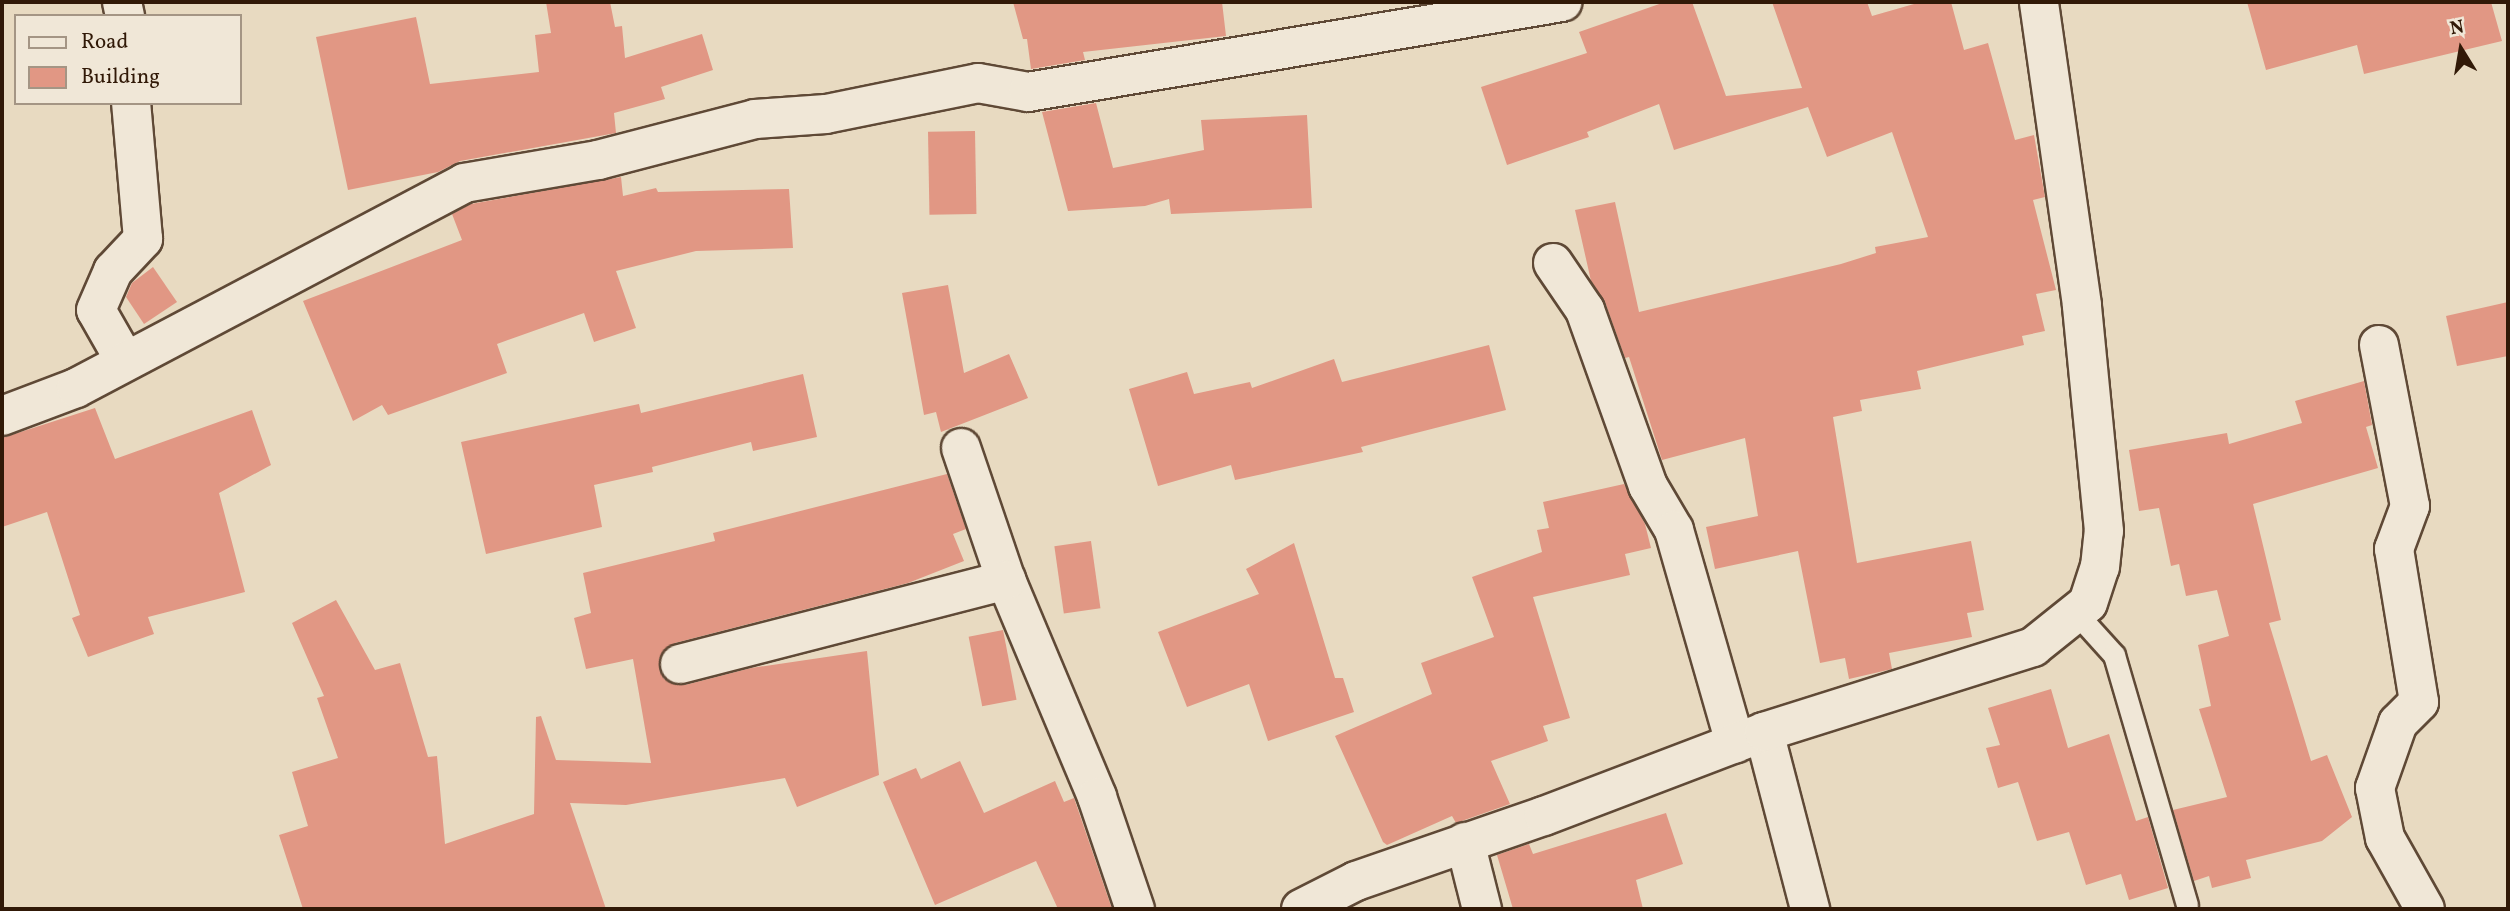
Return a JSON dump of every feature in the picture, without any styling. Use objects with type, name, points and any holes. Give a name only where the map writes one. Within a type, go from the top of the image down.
[{"type":"street","points":[[2,416],[76,388],[124,359],[464,183],[598,160],[755,119],[826,114],[978,83],[1028,92],[1562,2]]},
{"type":"street","points":[[1301,909],[1356,880],[1749,737],[2033,647],[2088,603],[2100,567],[2104,531],[2082,305],[2039,2]]},
{"type":"street","points":[[124,359],[96,310],[113,271],[144,239],[131,105]]},
{"type":"street","points":[[1553,263],[1585,310],[1648,486],[1674,530],[1810,909]]},
{"type":"street","points":[[2379,345],[2410,506],[2394,549],[2419,702],[2398,723],[2375,788],[2385,838],[2425,909]]},
{"type":"street","points":[[961,448],[1006,580],[1097,797],[1135,909]]},
{"type":"street","points":[[680,664],[1006,580]]},
{"type":"street","points":[[1465,842],[1482,909]]},
{"type":"lane","points":[[2077,614],[2114,655],[2187,905]]},
{"type":"building","points":[[546,2],[610,2],[615,27],[622,26],[625,58],[702,34],[713,70],[661,87],[665,99],[614,113],[616,133],[460,161],[438,172],[348,190],[316,37],[416,17],[430,84],[539,72],[535,35],[551,33]]},
{"type":"building","points":[[1013,2],[1222,2],[1226,36],[1083,52],[1085,60],[1031,69],[1027,39],[1023,39]]},
{"type":"building","points":[[1665,2],[1692,2],[1726,96],[1802,88],[1772,2],[1867,2],[1872,16],[1921,2],[1951,2],[1964,50],[1988,43],[2015,140],[2034,135],[2045,197],[2033,200],[2056,290],[2036,294],[2045,331],[2022,336],[2024,345],[1917,371],[1921,389],[1860,400],[1862,411],[1833,417],[1857,563],[1971,541],[1984,610],[1967,613],[1972,637],[1889,653],[1892,669],[1849,679],[1845,658],[1820,663],[1798,551],[1715,569],[1706,527],[1758,516],[1745,438],[1662,460],[1629,357],[1625,358],[1605,302],[1591,281],[1575,210],[1615,202],[1639,312],[1841,264],[1876,253],[1875,247],[1928,237],[1892,132],[1827,157],[1808,107],[1674,150],[1659,104],[1587,132],[1589,137],[1507,165],[1481,87],[1587,53],[1579,32]]},
{"type":"building","points":[[2247,2],[2491,2],[2502,41],[2364,74],[2357,45],[2266,70]]},
{"type":"building","points":[[1096,103],[1113,168],[1204,150],[1201,120],[1307,115],[1312,208],[1171,214],[1169,199],[1145,206],[1068,211],[1042,112]]},
{"type":"building","points":[[975,131],[976,214],[929,215],[928,132]]},
{"type":"building","points":[[621,177],[623,196],[656,188],[658,192],[789,189],[793,248],[696,251],[616,271],[636,328],[594,342],[584,313],[497,344],[507,373],[388,415],[382,405],[353,421],[303,301],[462,240],[452,214],[471,204]]},
{"type":"building","points":[[153,267],[177,302],[144,324],[126,297],[132,283]]},
{"type":"building","points":[[948,285],[964,373],[1009,354],[1028,398],[941,432],[936,412],[924,415],[902,293]]},
{"type":"building","points":[[2508,302],[2508,356],[2457,366],[2446,316]]},
{"type":"building","points":[[1489,345],[1506,410],[1361,447],[1363,452],[1235,480],[1231,465],[1158,486],[1129,389],[1187,372],[1194,394],[1250,382],[1252,388],[1334,359],[1342,382]]},
{"type":"building","points":[[803,374],[817,437],[753,451],[751,442],[652,467],[653,472],[594,485],[602,527],[486,554],[461,442],[639,404],[641,413]]},
{"type":"building","points":[[2364,381],[2372,425],[2366,427],[2378,468],[2253,504],[2281,620],[2269,623],[2311,761],[2327,755],[2352,817],[2322,841],[2246,860],[2251,878],[2212,888],[2209,876],[2194,881],[2173,810],[2227,797],[2199,709],[2211,706],[2198,645],[2229,636],[2217,590],[2186,596],[2179,564],[2171,566],[2159,508],[2139,511],[2129,450],[2227,433],[2229,444],[2302,423],[2295,401]]},
{"type":"building","points":[[95,408],[115,459],[252,410],[271,465],[219,493],[245,592],[148,617],[154,634],[88,657],[72,618],[80,615],[47,512],[2,527],[2,438]]},
{"type":"building","points":[[947,474],[966,529],[953,534],[964,561],[908,583],[675,643],[659,659],[664,679],[685,685],[751,668],[867,651],[879,775],[797,807],[785,778],[626,805],[570,803],[606,909],[303,909],[279,835],[308,826],[292,772],[338,758],[317,698],[324,696],[292,623],[336,600],[375,670],[400,663],[428,757],[437,756],[445,844],[534,814],[536,717],[541,716],[556,760],[651,763],[633,659],[586,669],[574,618],[591,613],[583,573],[715,541],[713,533]]},
{"type":"building","points":[[1624,484],[1645,524],[1651,548],[1625,554],[1630,575],[1533,597],[1570,718],[1543,726],[1548,741],[1491,761],[1510,804],[1456,823],[1452,816],[1387,845],[1383,842],[1335,736],[1432,694],[1421,663],[1494,637],[1472,577],[1542,552],[1537,530],[1549,528],[1543,502]]},
{"type":"building","points":[[1091,541],[1100,608],[1064,613],[1054,546]]},
{"type":"building","points":[[1294,543],[1335,678],[1343,678],[1354,712],[1268,741],[1249,684],[1187,707],[1158,632],[1259,594],[1246,569]]},
{"type":"building","points":[[1003,630],[1017,700],[982,706],[969,637]]},
{"type":"building","points":[[2051,689],[2068,748],[2109,734],[2136,821],[2148,817],[2168,888],[2129,900],[2121,874],[2086,885],[2069,832],[2037,841],[2018,782],[1998,788],[1986,748],[2000,745],[1988,708]]},
{"type":"building","points":[[960,761],[984,813],[1055,781],[1064,802],[1074,798],[1112,909],[1058,909],[1036,861],[935,905],[883,782],[916,768],[921,779]]},
{"type":"building","points":[[1666,813],[1683,864],[1636,880],[1643,909],[1513,909],[1497,855],[1529,844],[1533,854]]}]
